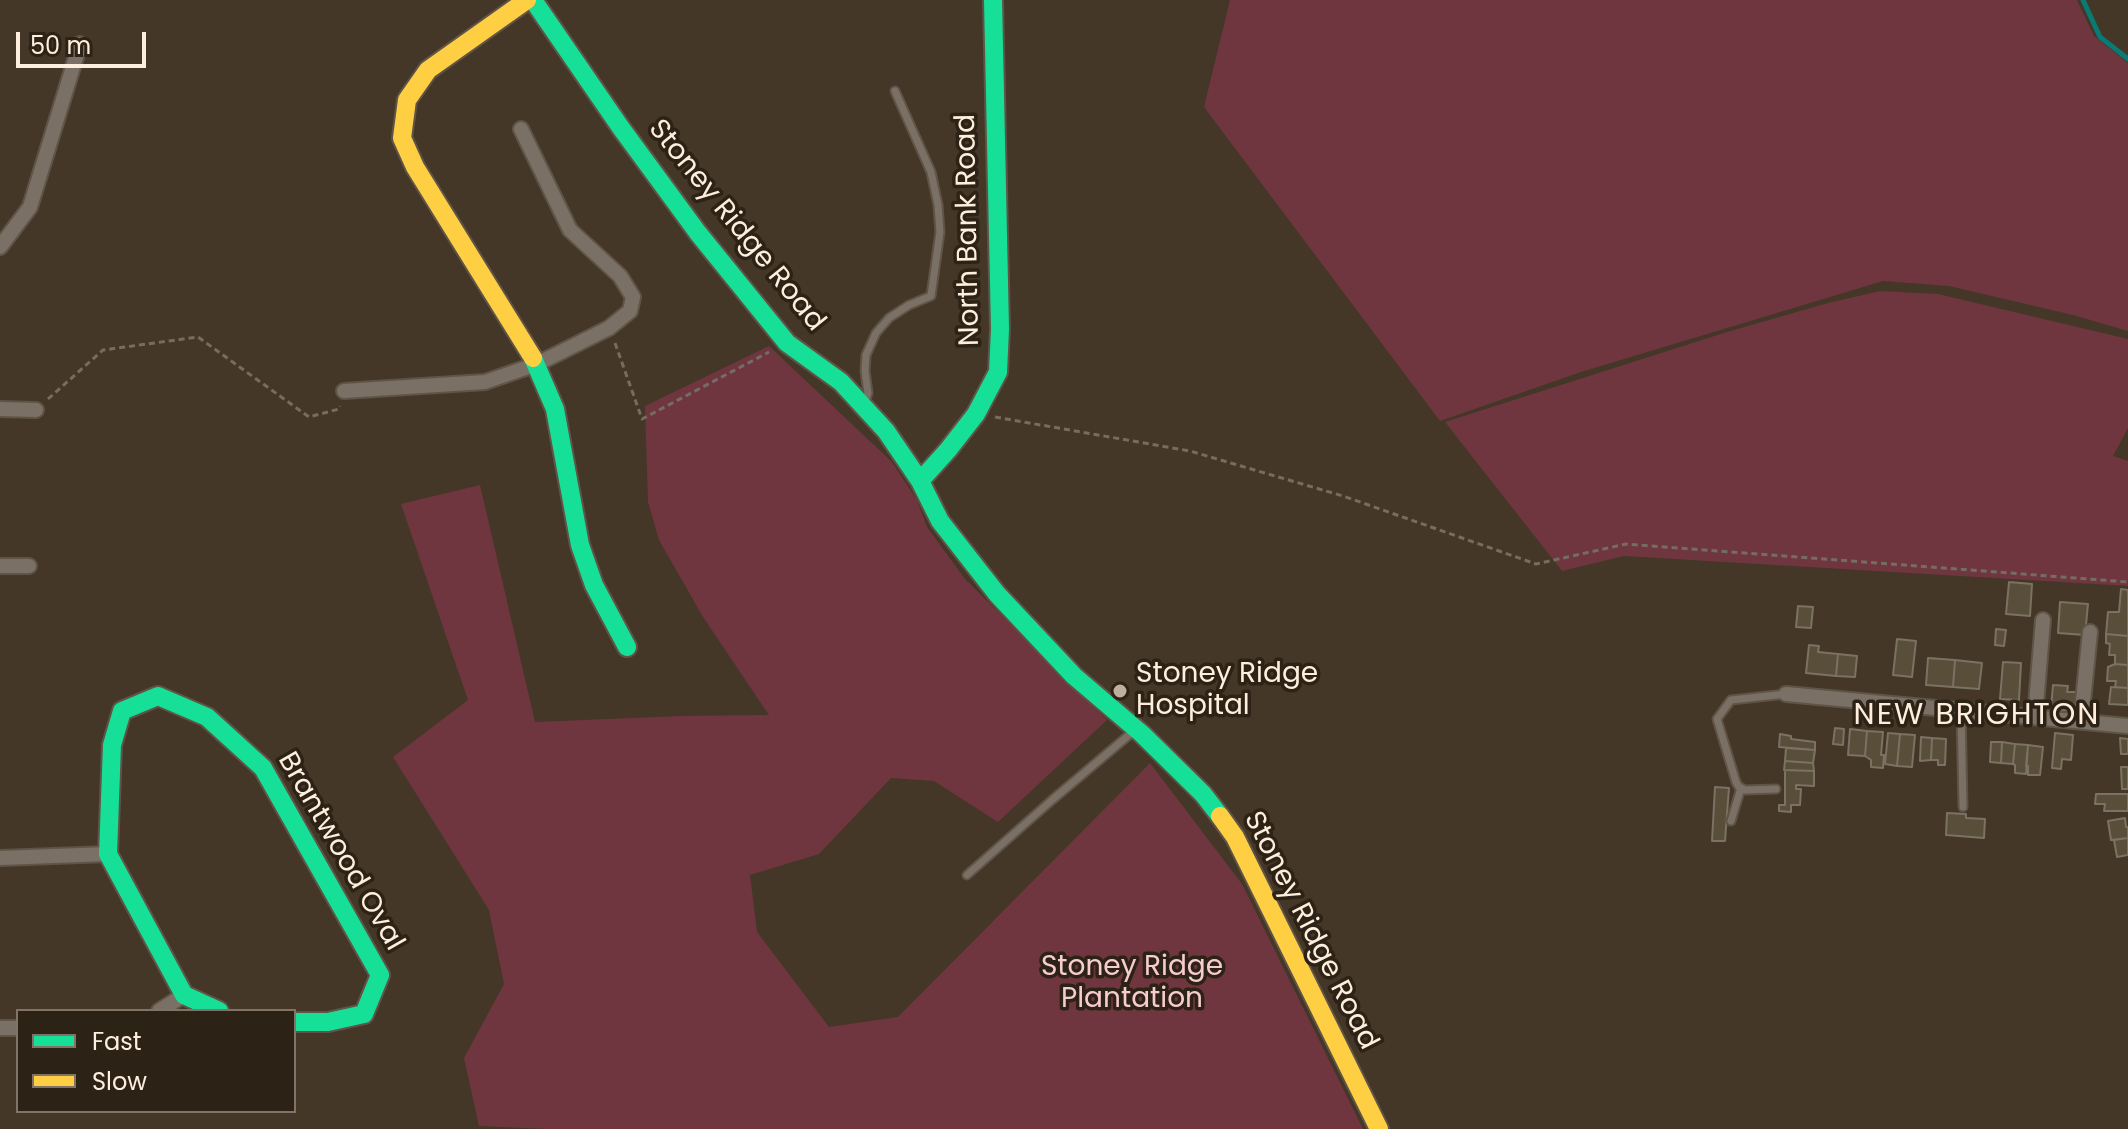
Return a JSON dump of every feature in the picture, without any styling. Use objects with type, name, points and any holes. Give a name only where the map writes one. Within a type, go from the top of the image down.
[{"type":"street","name":"Stoney Ridge Road","points":[[530,0],[698,233],[787,343],[841,382],[886,431],[920,481],[940,521],[997,594],[1074,676],[1136,729],[1203,794],[1235,837],[1379,1129]]},
{"type":"street","points":[[530,0],[428,70],[407,100],[402,138],[415,167],[537,364],[555,409],[580,545],[594,585],[627,647]]},
{"type":"street","name":"North Bank Road","points":[[920,481],[976,414],[998,372],[1000,329],[993,0]]},
{"type":"street","points":[[0,247],[30,207],[80,44]]},
{"type":"street","points":[[344,391],[485,382],[537,364],[609,328],[630,311],[633,297],[620,276],[570,230],[521,129]]},
{"type":"street","points":[[0,409],[36,410]]},
{"type":"street","points":[[0,566],[29,566]]},
{"type":"street","points":[[2035,717],[2043,620]]},
{"type":"street","points":[[2081,721],[2090,632]]},
{"type":"street","points":[[1786,694],[2128,726]]},
{"type":"street","name":"Brantwood Oval","points":[[108,854],[112,745],[122,711],[158,696],[207,717],[263,768],[380,975],[364,1014],[328,1022],[296,1022]]},
{"type":"street","points":[[0,858],[108,854],[184,995],[215,1009]]},
{"type":"street","points":[[162,1009],[184,995]]},
{"type":"lane","points":[[863,406],[868,393],[866,355],[876,333],[889,318],[931,296],[940,232],[931,172],[895,91]]},
{"type":"lane","points":[[1776,789],[1741,788],[1736,782],[1717,719],[1731,700],[1786,694]]},
{"type":"lane","points":[[1961,710],[1963,807]]},
{"type":"lane","points":[[967,875],[1136,729]]},
{"type":"lane","points":[[1731,821],[1741,788]]},
{"type":"path","points":[[609,328],[642,419],[787,343]]},
{"type":"path","points":[[36,410],[103,350],[198,337],[309,417],[339,409],[344,391]]},
{"type":"path","points":[[976,414],[1190,451],[1343,496],[1536,564],[1626,544],[2128,582]]},
{"type":"green space","points":[[1230,0],[2077,0],[2094,36],[2128,63],[2128,331],[1949,286],[1883,281],[1581,372],[1440,421],[1204,107]]},
{"type":"green space","points":[[1880,291],[1938,294],[2128,339],[2128,428],[2113,456],[2128,461],[2128,586],[1624,556],[1562,571],[1445,422],[1727,332]]},
{"type":"green space","name":"Stoney Ridge Plantation","points":[[769,346],[892,462],[917,500],[927,527],[965,579],[1107,720],[998,822],[934,781],[891,778],[819,854],[750,875],[757,932],[829,1027],[898,1017],[1150,763],[1242,884],[1363,1129],[547,1129],[479,1126],[464,1058],[504,984],[489,910],[393,757],[468,700],[401,504],[480,485],[535,722],[769,715],[703,617],[659,540],[648,502],[645,406]]},
{"type":"building","points":[[2009,582],[2032,584],[2030,616],[2006,614]]},
{"type":"building","points":[[2121,589],[2128,590],[2128,636],[2106,634],[2108,612],[2119,612]]},
{"type":"building","points":[[2060,602],[2088,604],[2085,635],[2058,633]]},
{"type":"building","points":[[1798,606],[1813,607],[1811,628],[1796,627]]},
{"type":"building","points":[[1996,629],[2006,630],[2004,646],[1995,645]]},
{"type":"building","points":[[2106,634],[2128,636],[2128,665],[2115,664],[2115,655],[2109,655],[2110,644],[2106,643]]},
{"type":"building","points":[[1897,639],[1916,641],[1912,677],[1893,675]]},
{"type":"building","points":[[1809,645],[1819,646],[1818,652],[1838,654],[1836,676],[1806,673]]},
{"type":"building","points":[[1838,654],[1857,656],[1855,677],[1836,676]]},
{"type":"building","points":[[1928,658],[1955,660],[1953,687],[1926,685]]},
{"type":"building","points":[[1955,660],[1982,663],[1979,689],[1953,687]]},
{"type":"building","points":[[2003,662],[2021,663],[2019,700],[2000,699]]},
{"type":"building","points":[[2128,665],[2128,688],[2115,687],[2116,681],[2107,681],[2108,667]]},
{"type":"building","points":[[2053,685],[2068,686],[2067,692],[2079,692],[2077,711],[2051,709]]},
{"type":"building","points":[[2111,687],[2128,688],[2128,705],[2109,704]]},
{"type":"building","points":[[1835,728],[1844,729],[1843,745],[1833,744]]},
{"type":"building","points":[[1850,729],[1867,731],[1865,756],[1848,755]]},
{"type":"building","points":[[1867,731],[1883,732],[1883,768],[1871,767],[1871,760],[1865,756]]},
{"type":"building","points":[[1888,733],[1900,734],[1897,766],[1885,764]]},
{"type":"building","points":[[2055,733],[2073,735],[2071,760],[2062,759],[2061,769],[2052,768]]},
{"type":"building","points":[[1780,734],[1791,736],[1791,739],[1815,742],[1815,750],[1779,747]]},
{"type":"building","points":[[1900,734],[1915,735],[1912,767],[1897,766]]},
{"type":"building","points":[[1921,737],[1932,738],[1931,760],[1920,761]]},
{"type":"building","points":[[1932,738],[1946,739],[1945,765],[1931,760]]},
{"type":"building","points":[[2120,738],[2128,739],[2128,754],[2121,754]]},
{"type":"building","points":[[1991,742],[2002,742],[2001,763],[1990,762]]},
{"type":"building","points":[[2002,742],[2015,744],[2013,764],[2001,763]]},
{"type":"building","points":[[2015,744],[2028,745],[2026,774],[2015,773]]},
{"type":"building","points":[[2028,745],[2043,747],[2040,775],[2028,775]]},
{"type":"building","points":[[1786,748],[1815,750],[1813,763],[1785,761]]},
{"type":"building","points":[[1785,761],[1813,763],[1814,771],[1784,770]]},
{"type":"building","points":[[2121,767],[2128,767],[2128,789],[2122,789]]},
{"type":"building","points":[[1785,770],[1814,771],[1814,786],[1796,785],[1796,789],[1801,789],[1800,805],[1791,805],[1791,812],[1779,811],[1779,805],[1785,805]]},
{"type":"building","points":[[1715,787],[1729,788],[1725,841],[1712,841]]},
{"type":"building","points":[[2096,794],[2128,794],[2128,811],[2104,811],[2105,804],[2095,804]]},
{"type":"building","points":[[1947,813],[1985,819],[1984,838],[1946,835]]},
{"type":"building","points":[[2125,818],[2128,838],[2111,840],[2108,821]]},
{"type":"building","points":[[2128,838],[2128,855],[2117,857],[2114,840]]},
{"type":"waterway","points":[[2083,0],[2100,37],[2128,59]]},
{"type":"traffic: fast","points":[[533,0],[698,233],[787,343],[841,382],[886,431],[920,481],[940,521],[997,594],[1074,676],[1142,734],[1203,794],[1220,816]]},
{"type":"traffic: fast","points":[[920,481],[976,414],[998,372],[1000,329],[993,0]]},
{"type":"traffic: fast","points":[[533,358],[555,409],[580,545],[594,585],[627,647]]},
{"type":"traffic: fast","points":[[215,1009],[184,995],[108,854],[112,745],[122,711],[158,696],[207,717],[263,768],[380,975],[364,1014],[328,1022],[296,1022]]},
{"type":"traffic: slow","points":[[527,0],[428,70],[407,100],[402,138],[415,167],[533,358]]},
{"type":"traffic: slow","points":[[1220,816],[1235,837],[1379,1129]]},
{"type":"place","name":"Stoney Ridge Hospital","points":[[1120,691]]},
{"type":"district","name":"NEW BRIGHTON","points":[[1977,716]]}]
